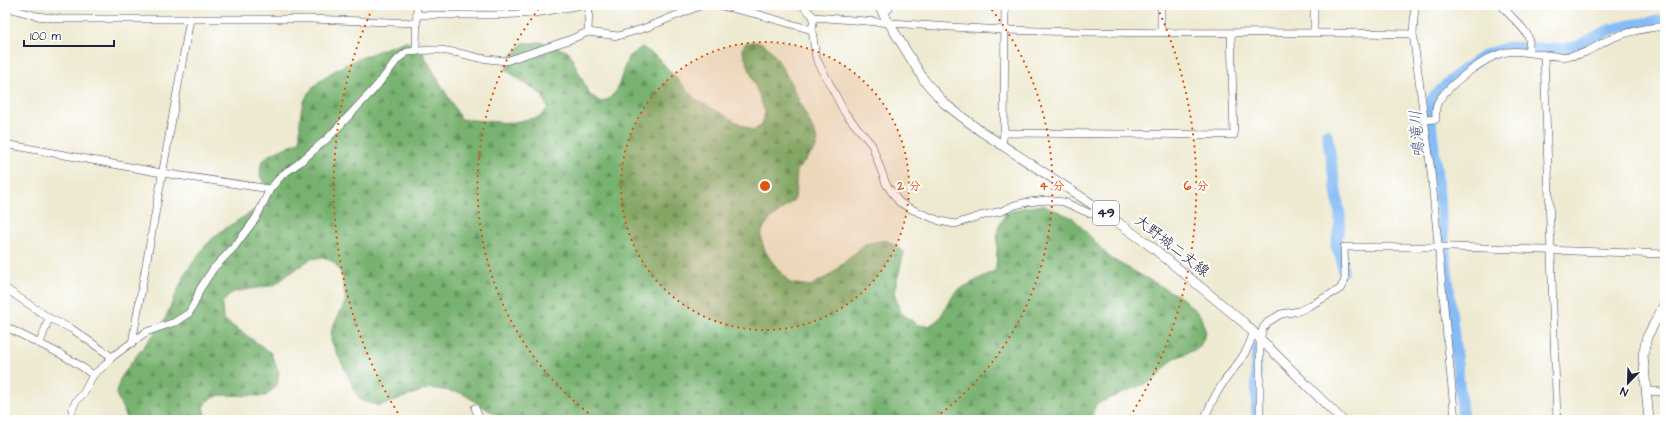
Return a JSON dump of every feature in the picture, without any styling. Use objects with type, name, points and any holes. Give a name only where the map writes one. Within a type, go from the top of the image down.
[{"type":"main road","name":"大野城二丈線","points":[[880,9],[924,80],[934,92],[957,113],[1002,145],[1098,208],[1152,247],[1243,322],[1342,420]]},
{"type":"main road","points":[[1649,420],[1644,366],[1645,346],[1653,323],[1665,303]]},
{"type":"street","points":[[416,50],[417,5]]},
{"type":"street","points":[[417,14],[535,13],[582,5]]},
{"type":"street","points":[[588,32],[589,5]]},
{"type":"street","points":[[72,420],[72,410],[76,401],[83,394],[93,375],[112,357],[146,332],[175,322],[189,313],[200,289],[213,269],[235,246],[256,218],[270,189],[282,175],[299,163],[329,137],[370,93],[398,59],[408,52],[416,50],[441,50],[479,58],[506,61],[569,40],[588,32],[618,36],[645,28],[695,8],[707,5]]},
{"type":"street","points":[[718,5],[750,12],[812,30]]},
{"type":"street","points":[[802,5],[814,17],[1005,30],[1231,34],[1314,32],[1413,34]]},
{"type":"street","points":[[880,9],[889,9],[889,5]]},
{"type":"street","points":[[1002,145],[1004,133],[1005,5]]},
{"type":"street","points":[[1161,5],[1162,32]]},
{"type":"street","points":[[1314,5],[1314,32]]},
{"type":"street","points":[[1415,5],[1413,34],[1425,120],[1439,248],[1455,420]]},
{"type":"street","points":[[1502,5],[1511,18],[1524,29],[1530,39],[1528,53]]},
{"type":"street","points":[[5,7],[36,16],[62,19],[310,19],[417,23]]},
{"type":"street","points":[[814,17],[812,30],[816,58],[845,113],[872,145],[886,184],[899,202],[940,221],[955,224],[1028,202],[1046,200],[1064,202],[1092,214],[1098,208]]},
{"type":"street","points":[[132,343],[190,19]]},
{"type":"street","points":[[1425,120],[1436,119],[1435,110],[1438,103],[1463,76],[1478,65],[1503,53],[1571,56],[1595,49],[1611,38],[1632,32],[1665,26]]},
{"type":"street","points":[[1004,133],[1234,135],[1231,34]]},
{"type":"street","points":[[1544,56],[1557,420]]},
{"type":"street","points":[[5,144],[162,173],[270,189]]},
{"type":"street","points":[[1260,420],[1260,339],[1263,328],[1268,322],[1281,314],[1299,311],[1340,289],[1345,280],[1344,247],[1451,247],[1665,254]]},
{"type":"street","points":[[5,288],[49,318],[72,329],[112,357]]},
{"type":"street","points":[[40,343],[49,318]]},
{"type":"street","points":[[5,326],[56,351],[93,375]]},
{"type":"street","points":[[1204,420],[1216,394],[1246,353],[1251,343],[1253,332]]},
{"type":"street","points":[[1646,391],[1665,392]]},
{"type":"street","points":[[475,408],[480,420]]},
{"type":"green space","points":[[406,41],[422,52],[461,119],[508,123],[540,117],[548,108],[542,95],[506,70],[509,58],[523,43],[541,42],[569,52],[589,94],[601,102],[609,99],[617,90],[628,57],[642,47],[658,58],[695,99],[753,131],[762,125],[765,112],[742,49],[746,43],[761,43],[772,52],[779,62],[818,140],[816,148],[797,170],[795,199],[766,224],[762,232],[764,248],[773,263],[790,283],[810,286],[830,275],[865,244],[886,240],[904,252],[894,292],[900,312],[917,325],[929,326],[939,319],[956,291],[996,270],[998,229],[1005,214],[1021,208],[1043,205],[1073,218],[1110,258],[1182,298],[1200,315],[1206,333],[1199,348],[1173,359],[1154,380],[1096,404],[1090,420],[504,420],[462,393],[430,388],[379,406],[360,400],[331,341],[332,328],[346,301],[342,275],[335,263],[323,257],[310,259],[274,285],[233,292],[222,303],[223,319],[270,352],[279,372],[277,385],[266,396],[220,395],[208,400],[203,407],[206,420],[128,420],[116,394],[120,379],[164,321],[185,274],[204,247],[221,231],[268,202],[269,193],[260,176],[261,163],[269,155],[300,141],[302,108],[310,92],[320,81],[347,64]]},
{"type":"waterway","name":"鳴滝川","points":[[1463,420],[1430,111],[1431,100],[1460,72],[1485,55],[1509,47],[1562,49],[1576,47],[1609,30],[1629,25],[1665,20]]},
{"type":"waterway","points":[[1327,134],[1340,215],[1336,246],[1341,258],[1343,271]]},
{"type":"waterway","points":[[1257,420],[1256,363],[1258,347]]}]
